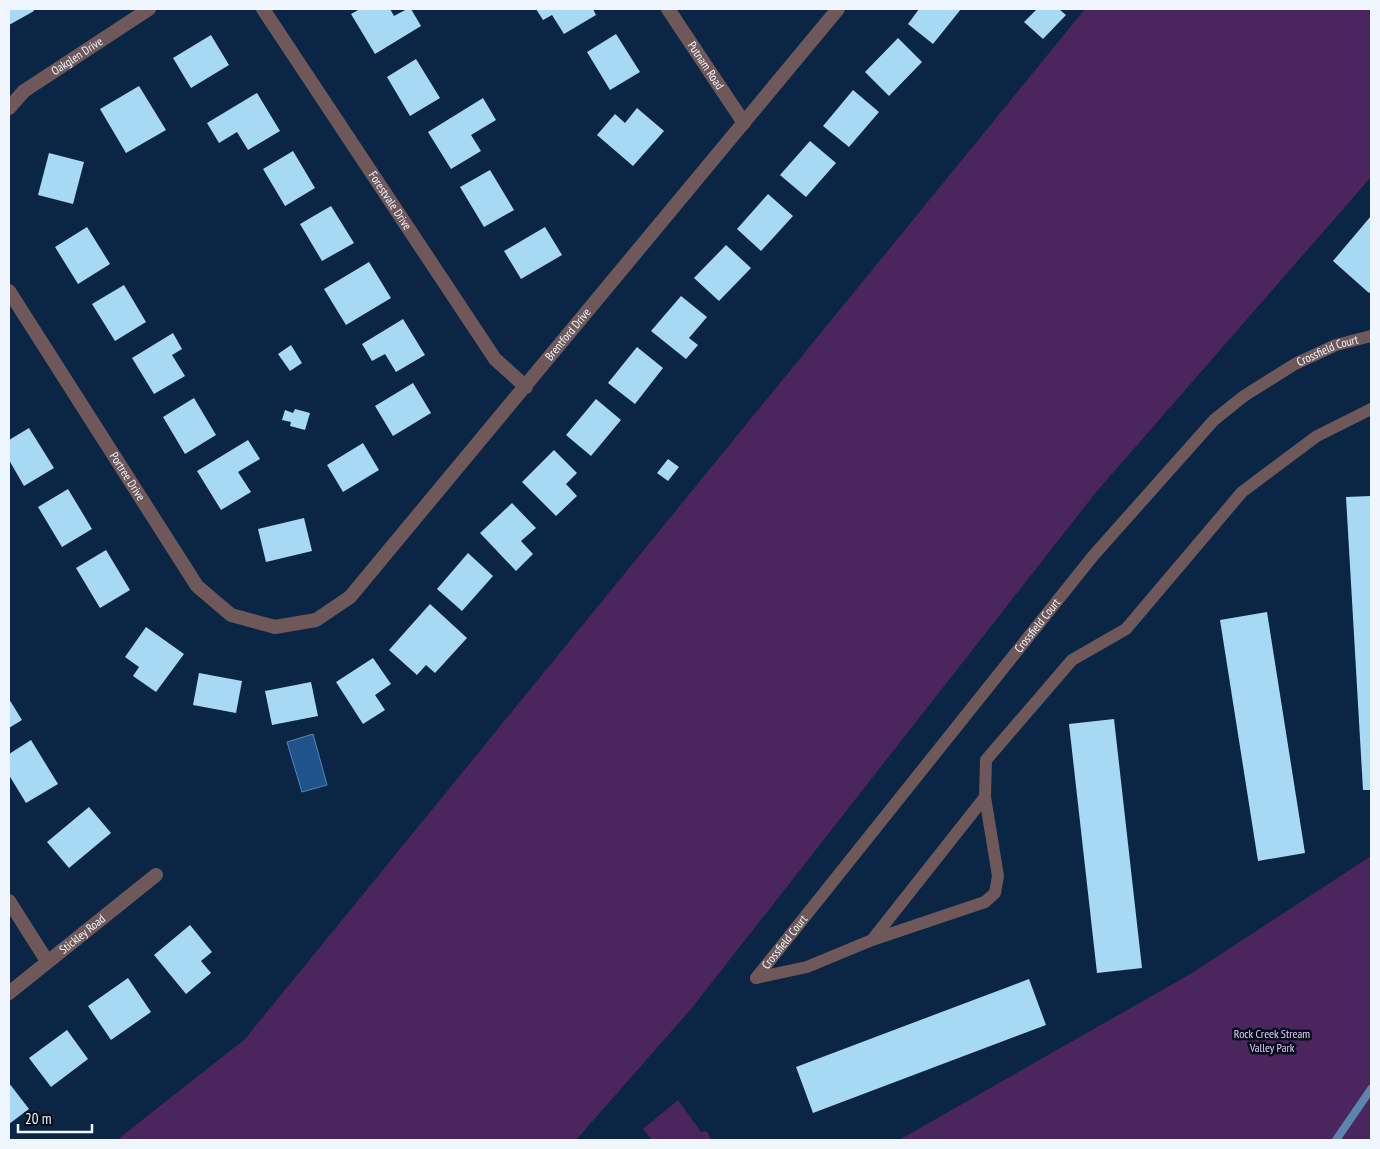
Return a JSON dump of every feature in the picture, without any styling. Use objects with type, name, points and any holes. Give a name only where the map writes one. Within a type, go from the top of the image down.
[{"type":"street","name":"Oakglen Drive","points":[[9,108],[24,91],[150,9]]},
{"type":"street","name":"Forestvale Drive","points":[[262,9],[476,332],[495,358],[526,387]]},
{"type":"street","name":"Putnam Road","points":[[668,9],[744,122]]},
{"type":"street","name":"Brentford Drive","points":[[275,627],[316,620],[350,597],[838,9]]},
{"type":"street","name":"Portree Drive","points":[[9,290],[197,586],[231,615],[275,627]]},
{"type":"street","name":"Stickley Road","points":[[9,993],[156,875]]},
{"type":"street","points":[[9,901],[47,961]]},
{"type":"lane","name":"Crossfield Court","points":[[872,940],[807,967],[756,978],[1093,556],[1214,420],[1244,396],[1295,364],[1336,344],[1371,336]]},
{"type":"lane","points":[[872,940],[985,902],[995,893],[998,876],[984,797],[986,760],[1072,660],[1126,630],[1242,492],[1317,436],[1371,409]]},
{"type":"lane","points":[[872,940],[984,797]]},
{"type":"green space","points":[[1085,9],[1371,9],[1371,177],[1097,491],[691,1009],[576,1140],[117,1140],[245,1039]]},
{"type":"green space","name":"Rock Creek Stream Valley Park","points":[[1371,856],[1371,1140],[899,1140],[1192,973]]},
{"type":"green space","points":[[678,1100],[701,1132],[707,1131],[711,1140],[652,1140],[643,1129]]},
{"type":"water","points":[[313,734],[327,785],[302,792],[287,742]]},
{"type":"building","points":[[9,9],[33,9],[34,11],[9,25]]},
{"type":"building","points":[[360,9],[390,9],[394,16],[407,9],[411,9],[421,26],[375,54],[351,14]]},
{"type":"building","points":[[536,9],[593,9],[596,15],[564,34],[552,15],[543,20]]},
{"type":"building","points":[[919,9],[961,9],[933,44],[908,24]]},
{"type":"building","points":[[1037,9],[1059,9],[1066,15],[1043,39],[1024,22]]},
{"type":"building","points":[[616,34],[640,72],[610,90],[587,52]]},
{"type":"building","points":[[211,35],[229,65],[191,88],[173,58]]},
{"type":"building","points":[[898,38],[922,62],[889,96],[865,72]]},
{"type":"building","points":[[416,59],[440,98],[410,116],[387,77]]},
{"type":"building","points":[[139,86],[166,130],[126,153],[100,109]]},
{"type":"building","points":[[853,90],[879,112],[849,147],[823,126]]},
{"type":"building","points":[[257,93],[280,131],[248,150],[237,132],[219,143],[207,123]]},
{"type":"building","points":[[483,98],[496,120],[471,135],[481,151],[451,169],[428,132]]},
{"type":"building","points":[[637,108],[664,131],[633,166],[597,135],[615,114],[625,123]]},
{"type":"building","points":[[810,141],[836,163],[806,197],[780,175]]},
{"type":"building","points":[[293,151],[315,188],[285,206],[263,169]]},
{"type":"building","points":[[49,153],[84,162],[73,204],[38,195]]},
{"type":"building","points":[[490,170],[514,210],[484,227],[460,187]]},
{"type":"building","points":[[768,194],[793,216],[761,251],[737,229]]},
{"type":"building","points":[[331,206],[354,243],[322,261],[300,224]]},
{"type":"building","points":[[1371,216],[1371,291],[1369,293],[1333,261]]},
{"type":"building","points":[[87,227],[110,264],[78,284],[55,247]]},
{"type":"building","points":[[545,227],[562,255],[521,279],[504,251]]},
{"type":"building","points":[[726,245],[751,268],[719,301],[694,278]]},
{"type":"building","points":[[369,262],[391,298],[346,325],[324,289]]},
{"type":"building","points":[[124,285],[146,322],[115,341],[92,304]]},
{"type":"building","points":[[681,296],[707,317],[689,338],[698,345],[686,359],[651,331]]},
{"type":"building","points":[[403,319],[425,355],[396,372],[385,354],[372,361],[362,344]]},
{"type":"building","points":[[173,333],[182,349],[172,355],[185,376],[154,394],[132,358]]},
{"type":"building","points":[[291,345],[302,363],[290,371],[278,354]]},
{"type":"building","points":[[637,347],[663,368],[635,404],[608,383]]},
{"type":"building","points":[[413,383],[431,413],[393,436],[375,406]]},
{"type":"building","points":[[194,398],[216,435],[185,454],[163,417]]},
{"type":"building","points":[[596,399],[621,420],[591,456],[566,435]]},
{"type":"building","points":[[295,409],[310,413],[305,430],[290,426],[291,422],[282,420],[285,410],[293,413]]},
{"type":"building","points":[[29,428],[54,468],[24,486],[9,460],[9,440]]},
{"type":"building","points":[[248,440],[260,459],[238,472],[251,492],[221,510],[197,471]]},
{"type":"building","points":[[363,443],[379,470],[343,492],[327,465]]},
{"type":"building","points":[[554,450],[577,473],[566,484],[577,496],[556,516],[522,482]]},
{"type":"building","points":[[668,459],[679,467],[668,481],[657,473]]},
{"type":"building","points":[[68,489],[92,529],[62,547],[38,507]]},
{"type":"building","points":[[1371,496],[1371,790],[1363,790],[1346,497]]},
{"type":"building","points":[[512,503],[536,528],[521,541],[533,554],[516,571],[480,533]]},
{"type":"building","points":[[304,518],[312,551],[266,562],[258,529]]},
{"type":"building","points":[[106,550],[130,590],[100,608],[76,568]]},
{"type":"building","points":[[468,553],[493,576],[462,611],[437,589]]},
{"type":"building","points":[[430,604],[467,638],[435,673],[426,665],[417,675],[389,650]]},
{"type":"building","points":[[1267,612],[1305,853],[1258,861],[1220,620]]},
{"type":"building","points":[[146,627],[184,654],[156,692],[133,676],[139,667],[125,657]]},
{"type":"building","points":[[373,658],[391,684],[375,695],[385,710],[363,724],[336,682]]},
{"type":"building","points":[[199,673],[242,681],[236,713],[193,705]]},
{"type":"building","points":[[311,682],[318,716],[272,725],[265,691]]},
{"type":"building","points":[[9,699],[22,720],[9,728]]},
{"type":"building","points":[[1114,719],[1142,968],[1097,973],[1069,724]]},
{"type":"building","points":[[31,740],[58,784],[26,803],[9,775],[9,754]]},
{"type":"building","points":[[89,807],[111,833],[69,868],[47,842]]},
{"type":"building","points":[[190,925],[212,952],[201,961],[211,973],[186,994],[154,955]]},
{"type":"building","points":[[128,978],[151,1012],[111,1040],[88,1006]]},
{"type":"building","points":[[1029,979],[1046,1025],[813,1113],[796,1067]]},
{"type":"building","points":[[67,1030],[88,1059],[51,1087],[29,1058]]},
{"type":"building","points":[[9,1083],[29,1109],[9,1124]]},
{"type":"waterway","points":[[1336,1140],[1371,1089]]}]
